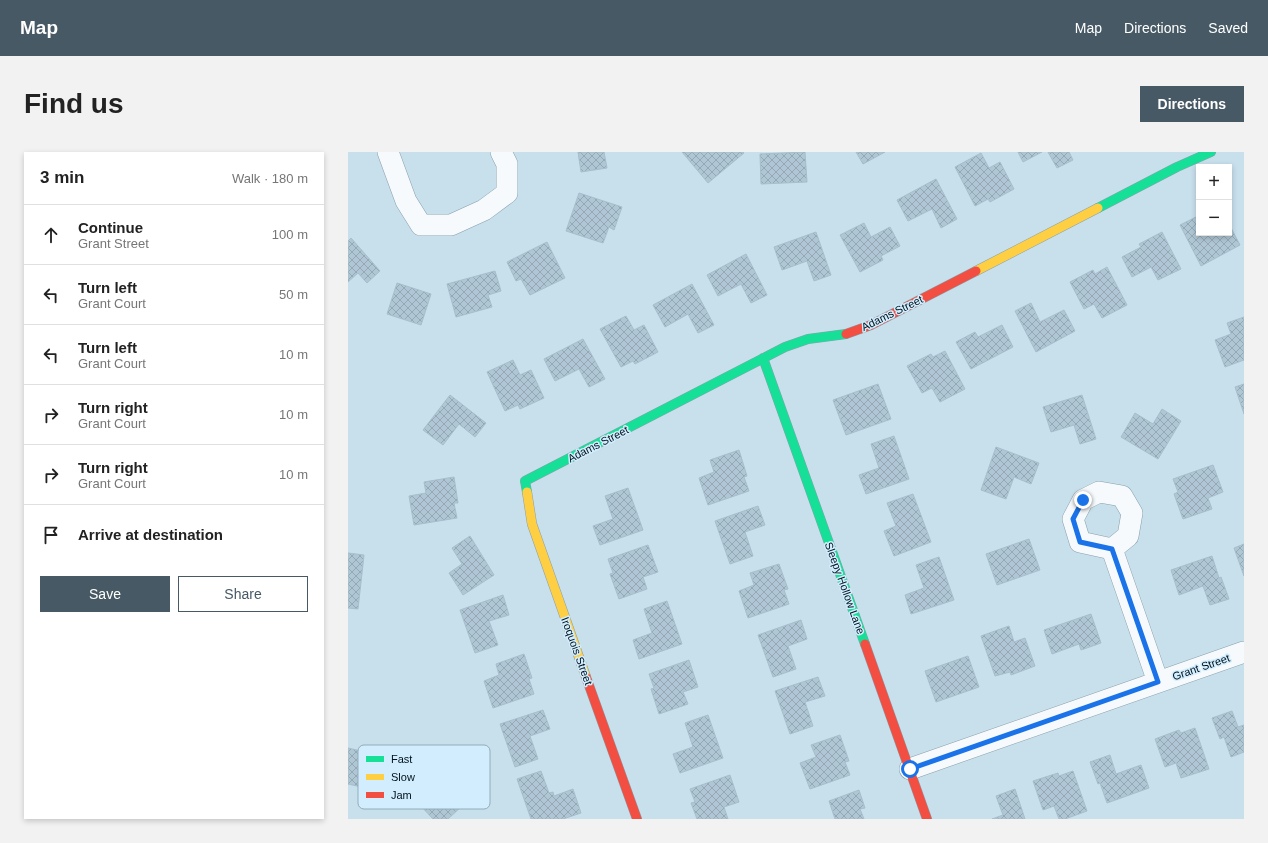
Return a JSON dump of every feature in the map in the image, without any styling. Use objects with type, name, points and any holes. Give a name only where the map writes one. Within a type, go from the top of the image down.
[{"type":"street","points":[[388,152],[406,201],[421,225],[451,225],[484,210],[507,193],[507,164],[501,152]]},
{"type":"street","name":"Adams Street","points":[[525,481],[785,347],[808,339],[849,332],[871,325],[1177,167],[1212,152]]},
{"type":"street","name":"Sleepy Hollow Lane","points":[[763,358],[927,819]]},
{"type":"street","name":"Iroquois Street","points":[[525,481],[532,524],[637,819]]},
{"type":"street","points":[[1112,549],[1158,682]]},
{"type":"street","name":"Grant Street","points":[[910,769],[1244,652]]},
{"type":"building","points":[[578,152],[604,152],[607,168],[581,172]]},
{"type":"building","points":[[682,152],[743,152],[744,153],[708,183]]},
{"type":"building","points":[[805,152],[807,182],[761,184],[760,154]]},
{"type":"building","points":[[856,152],[885,152],[863,164]]},
{"type":"building","points":[[1018,152],[1042,152],[1023,162]]},
{"type":"building","points":[[1048,152],[1069,152],[1073,160],[1057,168]]},
{"type":"building","points":[[981,153],[989,168],[1000,162],[1014,189],[990,202],[988,199],[975,206],[955,167]]},
{"type":"building","points":[[936,179],[957,219],[941,228],[932,209],[908,221],[897,200]]},
{"type":"building","points":[[579,193],[622,207],[614,230],[609,227],[603,243],[566,231]]},
{"type":"building","points":[[1196,217],[1196,236],[1232,236],[1232,230],[1240,245],[1201,266],[1180,225]]},
{"type":"building","points":[[864,223],[871,237],[890,227],[900,246],[881,256],[883,260],[860,272],[840,235]]},
{"type":"building","points":[[816,232],[831,275],[814,281],[807,261],[782,270],[774,247]]},
{"type":"building","points":[[1162,232],[1181,269],[1158,280],[1151,267],[1132,277],[1122,257],[1141,247],[1139,244]]},
{"type":"building","points":[[351,238],[380,271],[367,283],[358,273],[348,282],[348,241]]},
{"type":"building","points":[[547,242],[565,278],[530,295],[521,279],[516,281],[507,262]]},
{"type":"building","points":[[746,254],[767,295],[751,303],[741,284],[718,296],[707,275]]},
{"type":"building","points":[[1107,267],[1127,305],[1102,318],[1094,304],[1084,309],[1070,282],[1093,270],[1095,274]]},
{"type":"building","points":[[495,271],[501,291],[488,295],[492,307],[456,317],[447,284]]},
{"type":"building","points":[[397,283],[431,294],[421,325],[387,314]]},
{"type":"building","points":[[692,284],[714,325],[698,333],[688,314],[665,327],[653,305]]},
{"type":"building","points":[[1031,303],[1040,322],[1064,310],[1075,331],[1036,352],[1015,311]]},
{"type":"building","points":[[626,316],[634,330],[644,325],[658,352],[635,364],[633,361],[621,367],[600,329]]},
{"type":"building","points":[[1244,317],[1244,360],[1225,367],[1215,340],[1231,334],[1227,323]]},
{"type":"building","points":[[1002,325],[1013,347],[971,369],[956,342],[975,332],[978,337]]},
{"type":"building","points":[[583,339],[605,379],[589,387],[579,369],[555,381],[544,359]]},
{"type":"building","points":[[945,351],[965,389],[940,402],[932,388],[922,393],[907,366],[931,354],[933,357]]},
{"type":"building","points":[[513,360],[520,375],[531,370],[544,398],[520,409],[518,405],[505,411],[487,372]]},
{"type":"building","points":[[878,384],[891,419],[846,435],[833,400]]},
{"type":"building","points":[[1244,384],[1244,414],[1235,387]]},
{"type":"building","points":[[450,395],[486,423],[475,437],[459,424],[443,445],[423,430]]},
{"type":"building","points":[[1082,395],[1096,439],[1080,444],[1074,425],[1051,432],[1043,407]]},
{"type":"building","points":[[1162,409],[1181,421],[1158,459],[1121,437],[1135,413],[1153,424]]},
{"type":"building","points":[[894,436],[909,479],[866,494],[859,475],[879,468],[871,444]]},
{"type":"building","points":[[996,447],[1039,463],[1031,484],[1014,477],[1006,499],[981,490]]},
{"type":"building","points":[[739,450],[747,476],[744,477],[749,491],[708,505],[699,478],[714,472],[710,460]]},
{"type":"building","points":[[1213,465],[1223,492],[1208,498],[1212,509],[1183,519],[1174,494],[1178,492],[1173,479]]},
{"type":"building","points":[[454,477],[458,503],[454,503],[457,518],[414,525],[409,496],[426,493],[424,482]]},
{"type":"building","points":[[628,488],[643,530],[600,545],[593,526],[613,519],[605,496]]},
{"type":"building","points":[[913,494],[931,542],[894,556],[884,531],[896,526],[887,503]]},
{"type":"building","points":[[758,506],[765,525],[745,532],[753,556],[730,564],[715,521]]},
{"type":"building","points":[[470,536],[494,575],[463,595],[449,573],[462,564],[452,548]]},
{"type":"building","points":[[1029,539],[1040,570],[997,585],[986,554]]},
{"type":"building","points":[[1244,544],[1244,576],[1234,548]]},
{"type":"building","points":[[648,545],[658,572],[643,577],[647,589],[619,599],[610,574],[613,573],[608,559]]},
{"type":"building","points":[[348,553],[364,555],[358,609],[348,608]]},
{"type":"building","points":[[1212,556],[1219,578],[1221,577],[1229,599],[1210,605],[1203,586],[1179,595],[1171,570]]},
{"type":"building","points":[[939,557],[954,600],[911,614],[905,595],[924,588],[916,565]]},
{"type":"building","points":[[779,564],[788,589],[784,590],[789,604],[748,618],[739,591],[754,585],[750,573]]},
{"type":"building","points":[[503,595],[509,615],[489,621],[498,645],[475,653],[460,610]]},
{"type":"building","points":[[667,601],[682,644],[639,659],[633,640],[652,633],[644,609]]},
{"type":"building","points":[[1091,614],[1101,643],[1081,650],[1079,644],[1052,654],[1044,630]]},
{"type":"building","points":[[801,620],[807,639],[788,646],[796,669],[773,677],[758,635]]},
{"type":"building","points":[[1009,626],[1014,642],[1025,638],[1035,666],[1011,675],[1010,672],[995,676],[981,636]]},
{"type":"building","points":[[524,654],[532,678],[529,679],[534,694],[493,708],[484,681],[499,675],[496,664]]},
{"type":"building","points":[[968,656],[979,687],[936,702],[925,671]]},
{"type":"building","points":[[689,660],[698,687],[683,692],[688,704],[659,714],[651,689],[654,688],[649,674]]},
{"type":"building","points":[[818,677],[825,696],[805,702],[813,726],[790,734],[775,691]]},
{"type":"building","points":[[543,710],[550,729],[530,736],[538,759],[515,767],[500,724]]},
{"type":"building","points":[[1232,711],[1238,727],[1244,725],[1244,752],[1231,757],[1224,737],[1220,739],[1212,718]]},
{"type":"building","points":[[708,715],[723,758],[680,773],[673,754],[693,747],[685,723]]},
{"type":"building","points":[[1195,728],[1209,769],[1181,778],[1176,763],[1165,767],[1155,739],[1179,730],[1181,733]]},
{"type":"building","points":[[840,735],[849,761],[845,762],[850,775],[810,789],[800,763],[816,757],[811,745]]},
{"type":"building","points":[[348,748],[358,750],[358,786],[348,784]]},
{"type":"building","points":[[1110,755],[1116,774],[1141,765],[1149,788],[1107,803],[1090,762]]},
{"type":"building","points":[[541,771],[549,793],[553,792],[554,796],[573,789],[581,813],[563,819],[531,819],[517,779]]},
{"type":"building","points":[[1073,771],[1087,811],[1065,819],[1059,819],[1054,806],[1043,810],[1033,781],[1058,773],[1059,776]]},
{"type":"building","points":[[730,775],[739,802],[724,807],[728,819],[697,819],[691,803],[695,802],[690,789]]},
{"type":"building","points":[[1015,789],[1025,819],[992,819],[1003,815],[996,796]]},
{"type":"building","points":[[859,790],[865,808],[860,809],[864,819],[835,819],[829,801]]},
{"type":"building","points":[[424,809],[459,809],[448,819],[433,819]]},
{"type":"traffic: fast","points":[[1098,208],[1177,167],[1211,152]]},
{"type":"traffic: fast","points":[[527,492],[525,481],[785,347],[808,339],[846,334]]},
{"type":"traffic: fast","points":[[763,358],[865,644]]},
{"type":"traffic: slow","points":[[976,271],[1098,208]]},
{"type":"traffic: slow","points":[[527,492],[532,524],[586,677]]},
{"type":"traffic: jam","points":[[846,334],[871,325],[976,271]]},
{"type":"traffic: jam","points":[[865,644],[927,819]]},
{"type":"traffic: jam","points":[[586,677],[637,819]]},
{"type":"route","points":[[910,769],[1158,682],[1112,549],[1080,542],[1073,519],[1083,500]]}]
